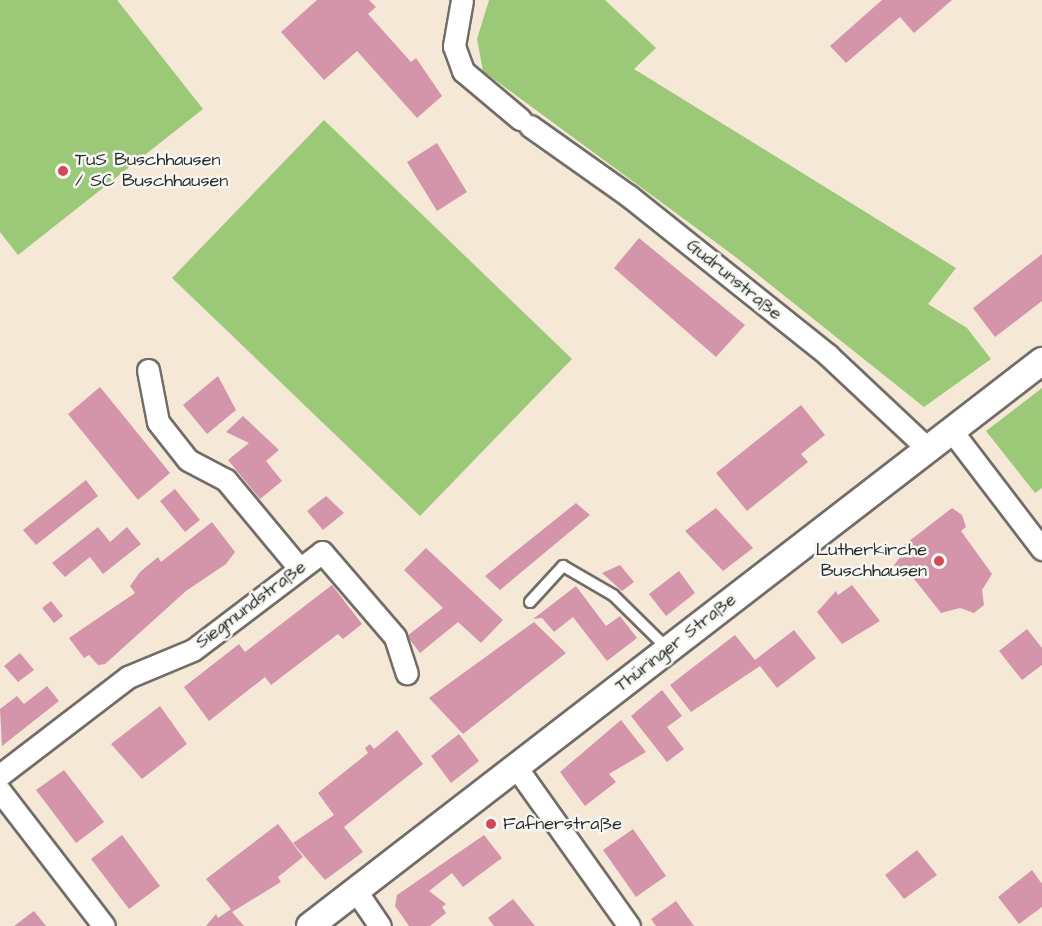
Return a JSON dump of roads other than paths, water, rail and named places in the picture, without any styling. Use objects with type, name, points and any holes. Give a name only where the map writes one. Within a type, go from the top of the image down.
[{"type":"street","name":"Gudrunstraße","points":[[462,0],[454,46],[463,71],[525,122],[629,195],[820,348],[927,448]]},
{"type":"street","name":"Thüringer Straße","points":[[310,926],[1042,361]]},
{"type":"street","points":[[148,370],[158,422],[188,460],[226,480],[299,568]]},
{"type":"street","points":[[951,430],[1042,549]]},
{"type":"street","name":"Siegmundstraße","points":[[0,775],[128,677],[193,650],[322,552],[395,638],[407,673]]},
{"type":"street","points":[[516,767],[629,926]]},
{"type":"street","points":[[0,791],[104,926]]},
{"type":"street","points":[[356,891],[380,926]]},
{"type":"lane","points":[[530,602],[563,566],[614,595],[668,649]]},
{"type":"place","name":"TuS Buschhausen / SC Buschhausen","points":[[63,171]]},
{"type":"place","name":"Lutherkirche Buschhausen","points":[[939,561]]},
{"type":"place","name":"Fafnerstraße","points":[[491,824]]}]
